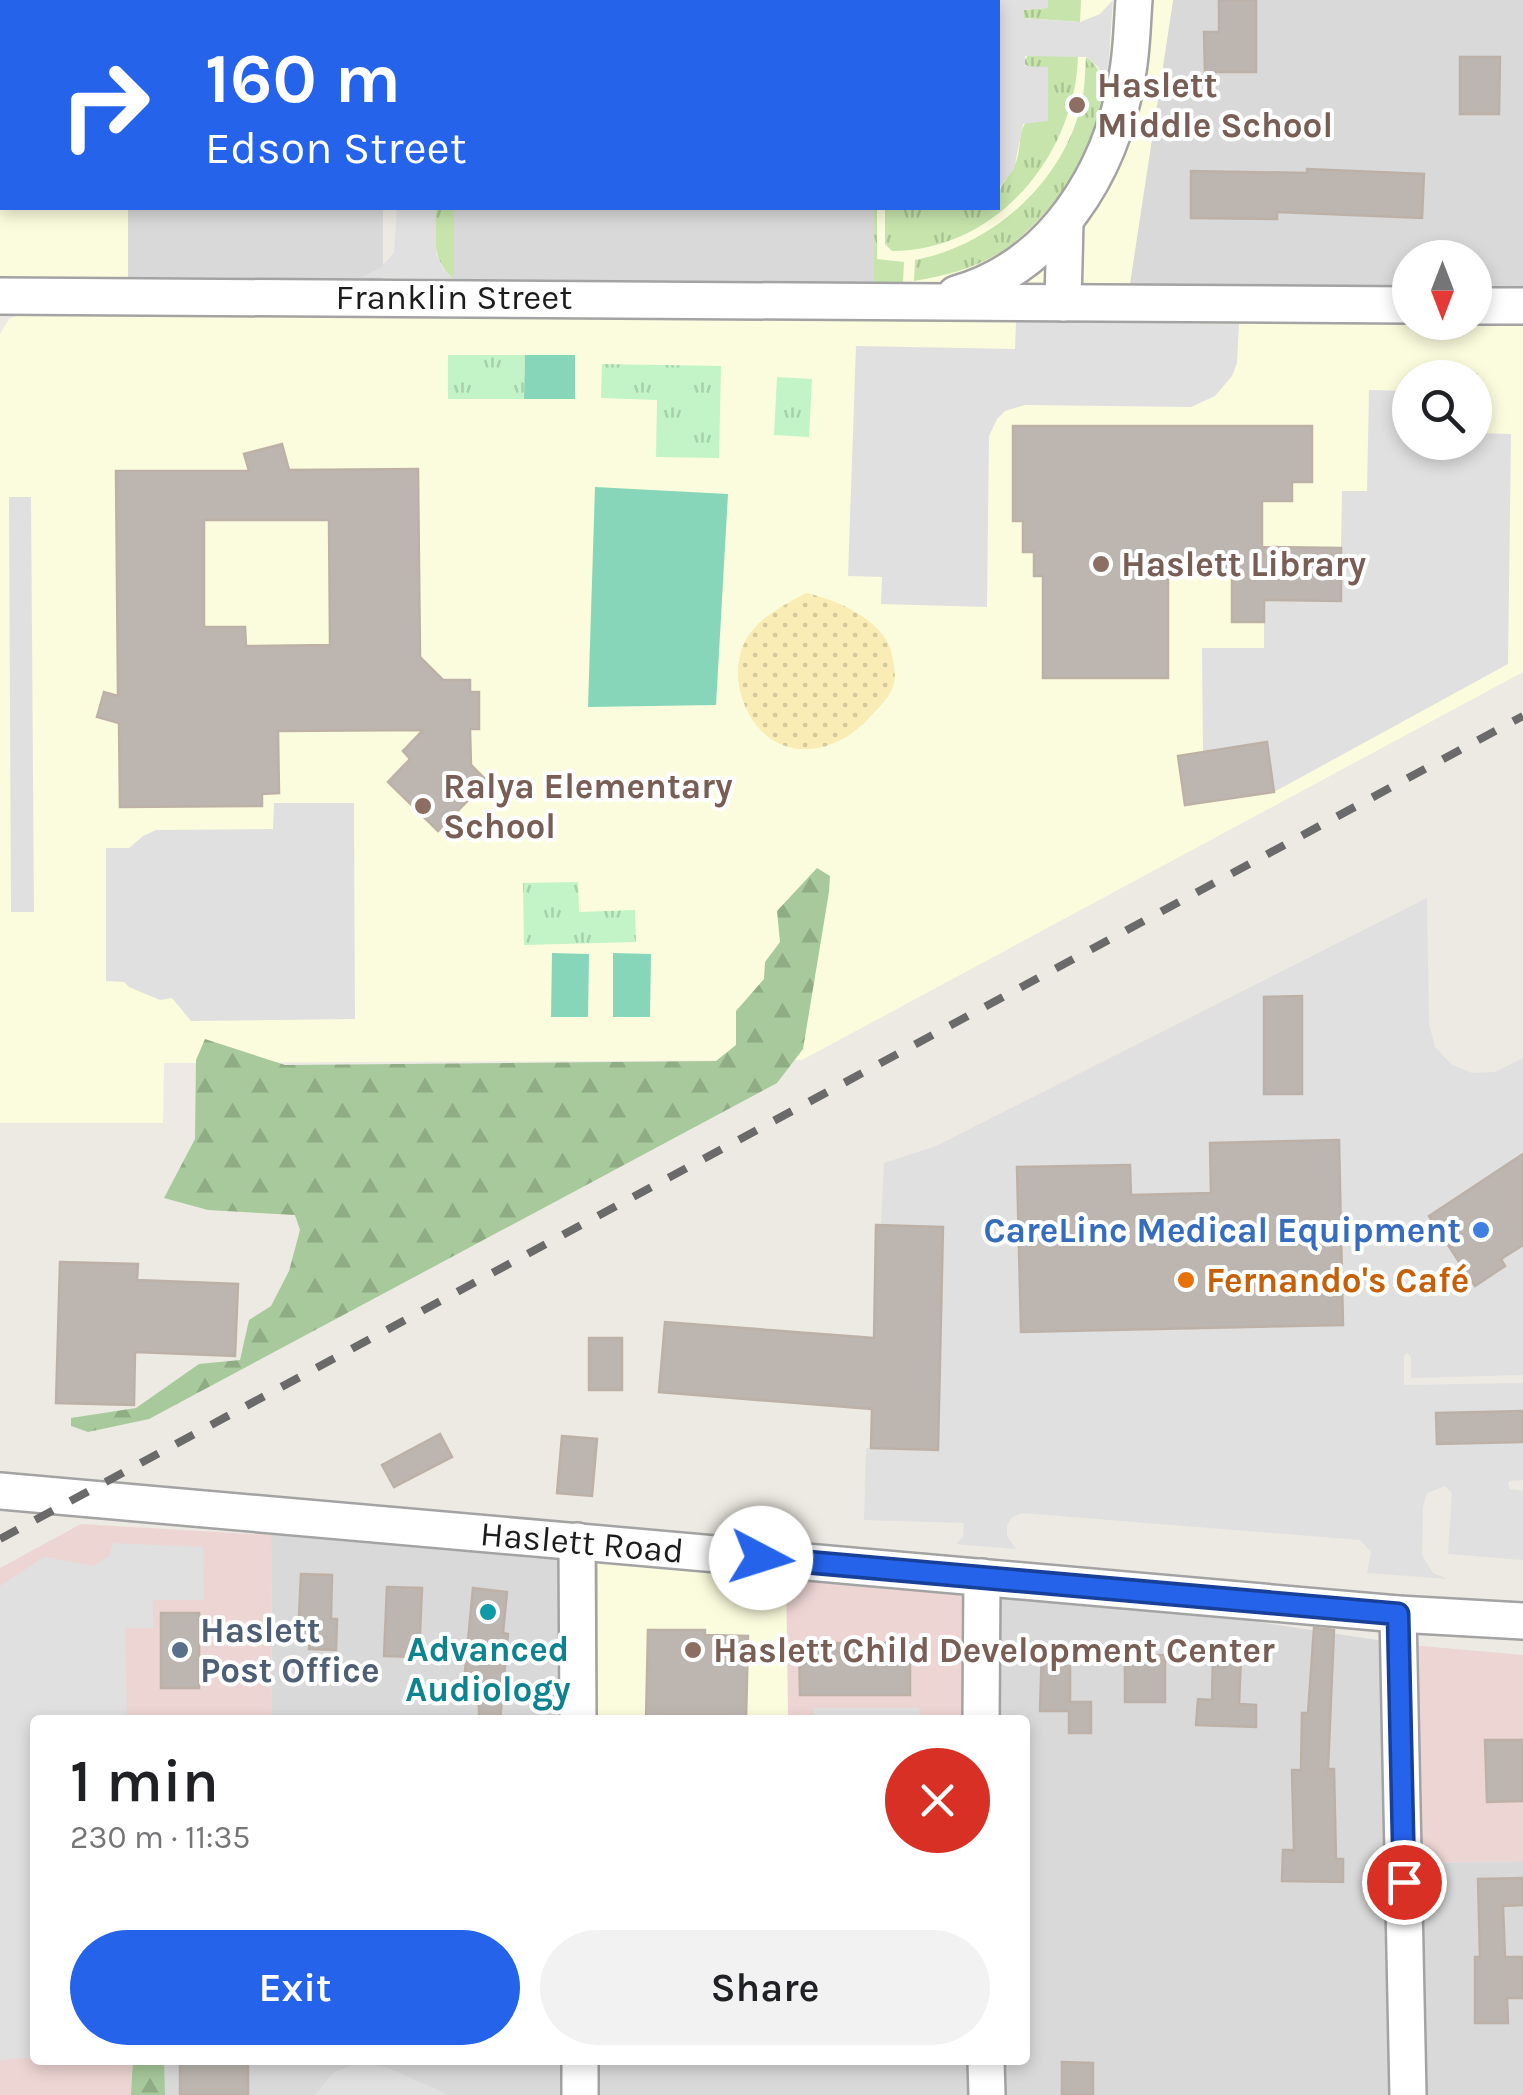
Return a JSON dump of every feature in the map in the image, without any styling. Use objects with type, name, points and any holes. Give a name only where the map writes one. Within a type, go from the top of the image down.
[{"type":"street","name":"Franklin Street","points":[[909,300],[950,295],[995,280],[1018,266],[1064,221],[1094,176],[1114,128],[1128,74],[1134,0]]},
{"type":"street","points":[[1063,303],[1064,221]]},
{"type":"street","name":"Franklin Street","points":[[0,296],[1392,305]]},
{"type":"street","points":[[1492,306],[1523,306]]},
{"type":"street","name":"Haslett Road","points":[[0,1491],[1398,1614],[1523,1621]]},
{"type":"street","points":[[576,1541],[578,1715]]},
{"type":"street","points":[[981,1715],[982,1577]]},
{"type":"street","points":[[1398,1614],[1408,2095]]},
{"type":"street","points":[[580,2065],[580,2095]]},
{"type":"street","points":[[986,2065],[988,2095]]},
{"type":"shaded area","name":"Haslett Middle School","points":[[1000,0],[1173,0],[1129,290],[874,285],[874,210],[1000,210]]},
{"type":"shaded area","points":[[1000,0],[1048,0],[1048,8],[1024,10],[1024,18],[1080,22],[1100,14],[1113,0],[1107,90],[1098,67],[1086,57],[1025,56],[1025,66],[1048,67],[1048,121],[1023,124],[1014,169],[1000,186]]},
{"type":"shaded area","points":[[1173,0],[1523,0],[1523,292],[1492,292],[1492,240],[1392,240],[1392,292],[1129,290]]},
{"type":"shaded area","points":[[0,210],[128,210],[128,277],[0,277]]},
{"type":"shaded area","points":[[128,210],[383,210],[383,279],[128,277]]},
{"type":"shaded area","points":[[397,210],[436,210],[436,254],[443,269],[454,279],[361,277],[380,268],[394,253]]},
{"type":"shaded area","points":[[454,210],[874,210],[874,285],[454,279]]},
{"type":"shaded area","name":"Ralya Elementary School","points":[[27,311],[1392,318],[1392,340],[1492,340],[1492,320],[1523,319],[1523,672],[802,1060],[164,1063],[163,1123],[0,1123],[0,334],[9,319]]},
{"type":"shaded area","points":[[1016,321],[1239,324],[1237,363],[1232,376],[1215,396],[1191,407],[1025,405],[1005,411],[989,436],[987,607],[881,604],[882,577],[848,576],[856,346],[1015,349]]},
{"type":"shaded area","points":[[1369,390],[1392,391],[1392,460],[1492,460],[1492,433],[1511,434],[1508,664],[1274,792],[1267,742],[1203,752],[1202,648],[1264,648],[1264,600],[1340,600],[1342,491],[1367,491]]},
{"type":"shaded area","points":[[9,497],[31,497],[34,912],[11,912]]},
{"type":"shaded area","points":[[274,803],[354,803],[355,1019],[191,1021],[172,998],[160,1000],[124,982],[106,981],[106,848],[129,848],[156,830],[273,829]]},
{"type":"shaded area","points":[[1427,898],[1429,1024],[1435,1047],[1452,1065],[1472,1073],[1495,1072],[1523,1058],[1523,1375],[1411,1378],[1411,1357],[1407,1353],[1404,1385],[1523,1383],[1523,1480],[1508,1484],[1510,1489],[1523,1491],[1523,1560],[1448,1554],[1452,1493],[1445,1486],[1427,1493],[1422,1555],[1433,1573],[1448,1579],[1367,1573],[1371,1552],[1360,1540],[1021,1513],[1011,1518],[1007,1526],[1007,1536],[1016,1549],[956,1544],[963,1536],[964,1523],[864,1520],[866,1448],[938,1449],[943,1227],[881,1225],[884,1163],[936,1146]]},
{"type":"shaded area","points":[[81,1524],[271,1535],[272,1715],[30,1715],[30,2065],[138,2065],[138,2095],[0,2095],[0,1568]]},
{"type":"shaded area","points":[[271,1535],[598,1563],[598,1715],[272,1715]]},
{"type":"shaded area","points":[[113,1543],[203,1547],[204,1600],[153,1600],[153,1628],[125,1628],[127,1715],[30,1715],[30,2057],[0,2060],[0,1586],[44,1557],[94,1566],[109,1556]]},
{"type":"shaded area","name":"Haslett Child Development Center","points":[[598,1563],[786,1580],[788,1715],[598,1715]]},
{"type":"shaded area","points":[[786,1580],[961,1595],[963,1715],[788,1715]]},
{"type":"shaded area","points":[[961,1595],[1218,1616],[1410,1645],[1414,1863],[1523,1861],[1523,2095],[138,2095],[138,2065],[1030,2065],[1030,1715],[963,1715]]},
{"type":"shaded area","points":[[1410,1645],[1523,1655],[1523,1861],[1414,1863]]},
{"type":"shaded area","points":[[814,1708],[919,1708],[919,1715],[814,1715]]},
{"type":"shaded area","points":[[353,2065],[386,2067],[449,2095],[314,2095],[334,2072]]},
{"type":"green space","points":[[1048,0],[1081,0],[1080,22],[1024,18],[1024,10],[1047,8]]},
{"type":"green space","points":[[1028,55],[1078,55],[1074,92],[1046,161],[1024,190],[996,215],[965,234],[930,247],[892,251],[885,244],[885,210],[1000,210],[1001,187],[1018,157],[1024,126],[1027,121],[1047,121],[1029,67],[1023,63]]},
{"type":"green space","points":[[1086,57],[1102,77],[1105,102],[1098,131],[1064,190],[1020,238],[1001,252],[959,271],[914,281],[915,260],[973,240],[1023,203],[1044,180],[1075,126],[1083,96]]},
{"type":"green space","points":[[436,210],[454,210],[454,279],[441,264],[435,238]]},
{"type":"green space","points":[[877,210],[877,259],[904,262],[903,282],[874,285]]},
{"type":"green space","points":[[448,355],[525,355],[524,399],[448,399]]},
{"type":"green space","points":[[525,355],[575,355],[575,399],[524,399]]},
{"type":"green space","points":[[602,364],[721,366],[719,458],[656,457],[657,400],[601,398]]},
{"type":"green space","points":[[777,377],[812,379],[809,437],[774,435]]},
{"type":"green space","points":[[595,487],[728,494],[716,705],[588,707]]},
{"type":"green space","points":[[817,868],[830,876],[829,892],[803,1049],[777,1083],[149,1419],[88,1432],[71,1426],[71,1418],[136,1408],[199,1364],[240,1360],[249,1320],[271,1306],[289,1271],[300,1230],[295,1215],[208,1210],[164,1198],[195,1139],[196,1060],[205,1039],[285,1065],[716,1061],[736,1045],[736,1011],[764,979],[765,962],[780,942],[777,911]]},
{"type":"green space","points":[[578,882],[579,912],[635,910],[636,942],[524,945],[523,883]]},
{"type":"green space","points":[[552,953],[589,954],[588,1017],[551,1017]]},
{"type":"green space","points":[[613,953],[651,954],[650,1017],[613,1017]]},
{"type":"green space","points":[[133,2065],[164,2065],[165,2095],[131,2095]]},
{"type":"sand","points":[[806,593],[844,606],[868,621],[886,640],[895,673],[889,695],[854,732],[820,748],[802,749],[785,746],[756,725],[742,699],[738,669],[743,646],[754,629]]},
{"type":"building","points":[[1219,0],[1256,0],[1256,72],[1205,72],[1204,32],[1219,32]]},
{"type":"building","points":[[1460,57],[1500,57],[1499,114],[1460,114]]},
{"type":"building","points":[[1307,169],[1424,174],[1422,218],[1277,212],[1277,219],[1191,218],[1191,171],[1307,173]]},
{"type":"building","name":"Haslett Library","points":[[1013,426],[1312,426],[1312,482],[1292,482],[1292,501],[1262,501],[1262,547],[1341,548],[1341,601],[1264,600],[1264,622],[1232,622],[1232,570],[1168,569],[1168,678],[1043,678],[1043,576],[1034,576],[1034,552],[1023,552],[1023,521],[1013,521]]},
{"type":"building","points":[[282,444],[289,470],[418,469],[420,657],[443,680],[470,680],[470,692],[479,692],[479,729],[470,729],[471,765],[487,781],[438,831],[388,782],[410,759],[403,751],[423,730],[278,731],[279,793],[262,794],[262,806],[120,807],[119,723],[97,717],[104,692],[118,696],[116,471],[249,471],[244,454]],"holes":[[[204,520],[329,520],[330,645],[246,646],[245,627],[204,627]]]},
{"type":"building","points":[[1267,742],[1274,792],[1185,805],[1178,756]]},
{"type":"building","points":[[1302,996],[1302,1094],[1264,1094],[1264,997]]},
{"type":"building","points":[[1339,1140],[1343,1325],[1021,1332],[1017,1167],[1130,1165],[1131,1195],[1211,1193],[1210,1143]]},
{"type":"building","name":"CareLinc Medical Equipment","points":[[1523,1154],[1523,1245],[1501,1259],[1505,1266],[1475,1286],[1429,1216]]},
{"type":"building","points":[[876,1225],[943,1227],[938,1450],[871,1448],[872,1409],[659,1392],[665,1322],[874,1338]]},
{"type":"building","points":[[60,1262],[138,1264],[137,1280],[238,1284],[235,1356],[135,1352],[134,1405],[56,1403]]},
{"type":"building","points":[[589,1338],[622,1338],[622,1390],[589,1390]]},
{"type":"building","points":[[1523,1411],[1523,1442],[1437,1444],[1436,1413]]},
{"type":"building","points":[[440,1434],[452,1457],[394,1487],[382,1465]]},
{"type":"building","points":[[562,1436],[597,1439],[592,1496],[557,1493]]},
{"type":"building","points":[[301,1574],[332,1575],[331,1619],[337,1619],[336,1650],[309,1649],[310,1638],[298,1638]]},
{"type":"building","points":[[387,1587],[422,1588],[419,1657],[384,1656]]},
{"type":"building","name":"Advanced Audiology","points":[[473,1588],[507,1592],[503,1633],[508,1634],[500,1715],[479,1715],[479,1673],[465,1672]]},
{"type":"building","name":"Haslett Post Office","points":[[161,1613],[199,1613],[199,1688],[161,1688]]},
{"type":"building","points":[[1314,1628],[1334,1630],[1328,1769],[1334,1769],[1336,1859],[1343,1859],[1343,1882],[1282,1881],[1283,1850],[1294,1850],[1292,1770],[1301,1770],[1302,1713],[1308,1713]]},
{"type":"building","points":[[648,1630],[705,1630],[705,1635],[748,1636],[746,1715],[646,1715]]},
{"type":"building","points":[[799,1643],[910,1643],[910,1695],[800,1695]]},
{"type":"building","points":[[1042,1648],[1063,1648],[1065,1666],[1070,1666],[1070,1702],[1091,1702],[1091,1733],[1069,1733],[1069,1711],[1040,1711]]},
{"type":"building","points":[[1165,1655],[1165,1702],[1125,1702],[1125,1656]]},
{"type":"building","points":[[1213,1656],[1241,1657],[1239,1704],[1256,1705],[1256,1727],[1196,1725],[1198,1699],[1212,1700]]},
{"type":"building","points":[[1485,1740],[1523,1740],[1523,1801],[1487,1802]]},
{"type":"building","points":[[1523,1878],[1523,1905],[1503,1906],[1505,1957],[1523,1957],[1523,1998],[1507,1998],[1508,2023],[1475,2023],[1475,1957],[1480,1957],[1478,1879]]},
{"type":"building","points":[[1062,2062],[1093,2063],[1093,2095],[1062,2095]]},
{"type":"building","points":[[180,2065],[248,2065],[248,2095],[180,2095]]},
{"type":"railway","points":[[0,1539],[1523,716]]},
{"type":"place","name":"Haslett Middle School","points":[[1077,105]]},
{"type":"place","name":"Haslett Library","points":[[1101,564]]},
{"type":"place","name":"Ralya Elementary School","points":[[423,806]]},
{"type":"place","name":"CareLinc Medical Equipment","points":[[1481,1230]]},
{"type":"place","name":"Fernando's Café","points":[[1186,1280]]},
{"type":"place","name":"Advanced Audiology","points":[[488,1612]]},
{"type":"place","name":"Haslett Post Office","points":[[180,1650]]},
{"type":"place","name":"Haslett Child Development Center","points":[[693,1650]]},
{"type":"route","points":[[761,1558],[1398,1614],[1404,1882]]}]
